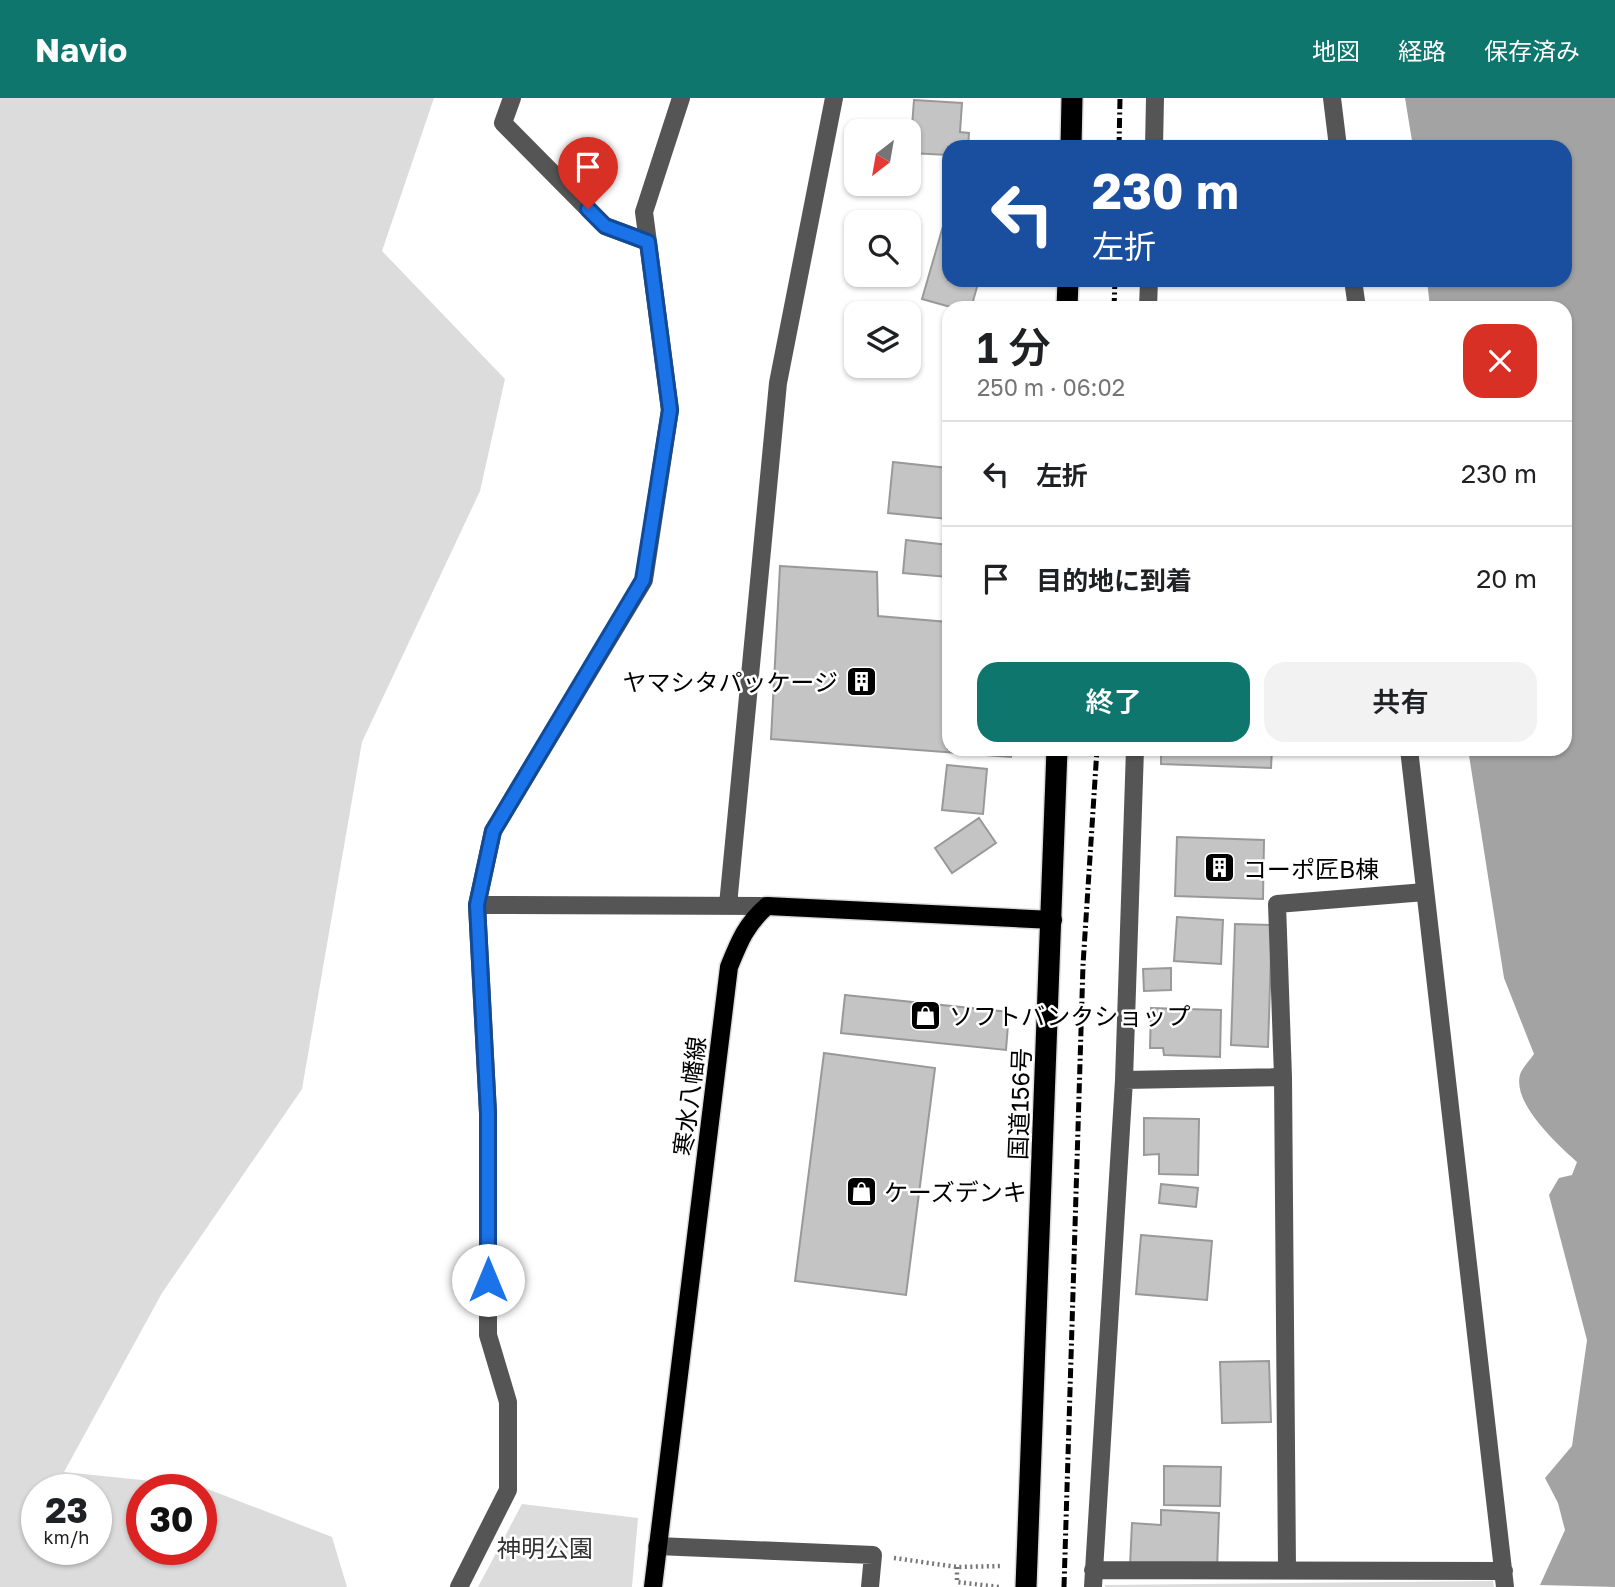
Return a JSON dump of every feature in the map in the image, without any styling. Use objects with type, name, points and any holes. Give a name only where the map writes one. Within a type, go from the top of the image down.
[{"type":"highway","points":[[1071,140],[1072,98]]},
{"type":"highway","name":"国道156号","points":[[1026,1587],[1053,920],[1057,756]]},
{"type":"main road","points":[[767,906],[1053,920]]},
{"type":"main road","name":"寒水八幡線","points":[[653,1587],[729,967],[741,936],[751,920],[767,906]]},
{"type":"street","points":[[512,98],[503,123],[605,226],[648,242]]},
{"type":"street","points":[[458,1587],[508,1490],[508,1402],[488,1335],[488,1113],[477,905],[493,831],[643,580],[670,410],[644,212],[681,98]]},
{"type":"street","points":[[728,905],[778,383],[834,98]]},
{"type":"street","points":[[1154,140],[1155,98]]},
{"type":"street","points":[[1332,98],[1337,140]]},
{"type":"street","points":[[1135,756],[1124,1080],[1093,1579],[1287,1570],[1504,1579],[1410,756]]},
{"type":"street","points":[[1287,1570],[1283,1077],[1277,904],[1425,892]]},
{"type":"street","points":[[477,905],[767,906]]},
{"type":"street","points":[[1124,1080],[1283,1077]]},
{"type":"street","points":[[657,1546],[873,1555],[870,1587]]},
{"type":"path","points":[[873,1555],[957,1567],[1012,1566]]},
{"type":"path","points":[[957,1567],[957,1581],[999,1587]]},
{"type":"green space","points":[[0,98],[434,98],[382,251],[505,379],[480,491],[362,742],[302,1089],[162,1293],[64,1472],[83,1474],[21,1474],[21,1565],[112,1565],[112,1477],[126,1478],[126,1565],[217,1565],[217,1493],[332,1537],[347,1587],[0,1587]]},
{"type":"green space","name":"神明公園","points":[[522,1504],[638,1518],[632,1587],[478,1587]]},
{"type":"green space","points":[[1493,1581],[1494,1587],[1105,1587],[1105,1585]]},
{"type":"shaded area","points":[[1405,98],[1615,98],[1615,1587],[1540,1585],[1565,1530],[1558,1503],[1545,1478],[1572,1446],[1587,1340],[1549,1195],[1559,1178],[1572,1175],[1577,1162],[1537,1122],[1522,1096],[1519,1083],[1521,1072],[1534,1054],[1504,978],[1469,756],[1572,756],[1572,301],[1429,301],[1428,287],[1572,287],[1572,140],[1412,140]]},
{"type":"building","points":[[914,100],[962,103],[960,132],[969,133],[968,140],[942,140],[942,155],[921,154],[921,119],[913,119]]},
{"type":"building","points":[[942,230],[942,287],[977,287],[973,301],[942,301],[942,305],[922,299]]},
{"type":"building","points":[[893,462],[942,467],[942,518],[888,513]]},
{"type":"building","points":[[906,540],[942,544],[942,576],[903,573]]},
{"type":"building","name":"ヤマシタパッケージ","points":[[780,566],[877,572],[878,616],[942,621],[942,752],[771,739]]},
{"type":"building","points":[[1161,756],[1272,756],[1271,768],[1161,764]]},
{"type":"building","points":[[947,765],[987,769],[983,814],[942,810]]},
{"type":"building","points":[[979,818],[996,843],[952,873],[935,848]]},
{"type":"building","name":"コーポ匠B棟","points":[[1177,837],[1264,840],[1263,899],[1175,896]]},
{"type":"building","points":[[1177,917],[1223,920],[1221,964],[1174,961]]},
{"type":"building","points":[[1235,924],[1272,925],[1268,1047],[1231,1045]]},
{"type":"building","points":[[1171,968],[1171,990],[1144,991],[1143,969]]},
{"type":"building","points":[[845,995],[1009,1012],[1006,1050],[841,1033]]},
{"type":"building","points":[[1151,1008],[1221,1010],[1220,1057],[1164,1055],[1163,1048],[1150,1048]]},
{"type":"building","points":[[824,1053],[935,1068],[906,1295],[795,1281]]},
{"type":"building","points":[[1144,1118],[1199,1119],[1198,1175],[1159,1174],[1159,1154],[1144,1155]]},
{"type":"building","points":[[1161,1184],[1198,1188],[1196,1207],[1159,1203]]},
{"type":"building","points":[[1141,1235],[1212,1241],[1207,1300],[1136,1294]]},
{"type":"building","points":[[1269,1361],[1271,1422],[1222,1423],[1220,1362]]},
{"type":"building","points":[[1164,1466],[1221,1467],[1220,1506],[1164,1505]]},
{"type":"building","points":[[1161,1510],[1219,1513],[1217,1570],[1130,1566],[1132,1523],[1161,1525]]},
{"type":"railway","points":[[1119,140],[1120,98]]},
{"type":"railway","points":[[1114,301],[1115,287]]},
{"type":"railway","points":[[1064,1587],[1083,965],[1097,756]]},
{"type":"place","name":"ヤマシタパッケージ","points":[[861,681]]},
{"type":"place","name":"コーポ匠B棟","points":[[1220,868]]},
{"type":"place","name":"ソフトバンクショップ","points":[[926,1015]]},
{"type":"place","name":"ケーズデンキ","points":[[861,1191]]},
{"type":"route","points":[[488,1280],[488,1113],[477,905],[493,831],[643,580],[670,410],[648,242],[605,226],[588,209]]}]
